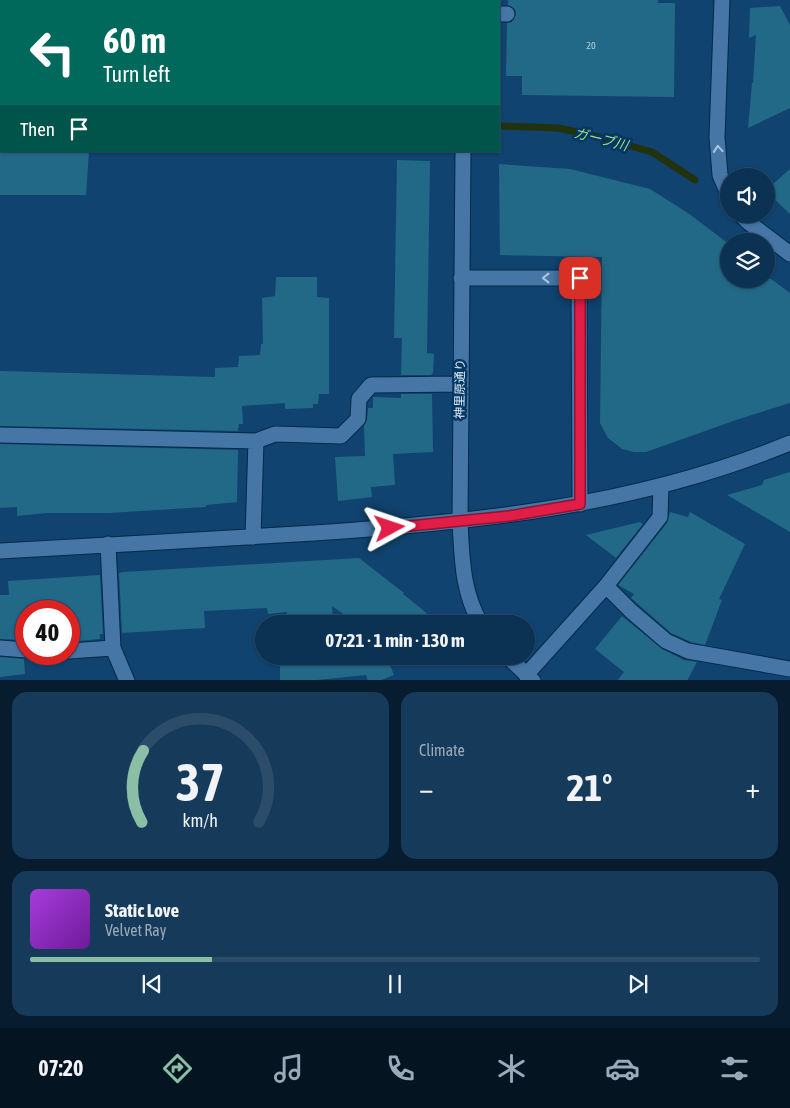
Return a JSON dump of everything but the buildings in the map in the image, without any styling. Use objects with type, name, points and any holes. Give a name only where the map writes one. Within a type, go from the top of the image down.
[{"type":"street","points":[[720,175],[717,137],[722,0]]},
{"type":"street","name":"神里原通り","points":[[463,152],[460,522],[464,581],[477,615]]},
{"type":"street","points":[[749,223],[790,254]]},
{"type":"street","points":[[461,278],[580,278],[580,504]]},
{"type":"street","points":[[0,435],[256,441],[275,434],[341,436],[358,419],[359,399],[371,385],[460,384]]},
{"type":"street","points":[[253,537],[256,441]]},
{"type":"street","points":[[0,551],[253,537],[460,522],[509,516],[580,504],[700,476],[790,443]]},
{"type":"street","points":[[516,665],[530,678],[606,586],[660,517],[661,486]]},
{"type":"street","points":[[108,544],[113,648],[127,680]]},
{"type":"street","points":[[606,586],[631,611],[666,641],[688,651],[790,669]]},
{"type":"street","points":[[0,648],[15,649]]},
{"type":"street","points":[[80,650],[113,648]]},
{"type":"waterway","name":"ガーブ川","points":[[500,126],[558,128],[591,135],[652,152],[695,180]]},
{"type":"route","points":[[390,528],[509,516],[580,504],[580,278]]}]
